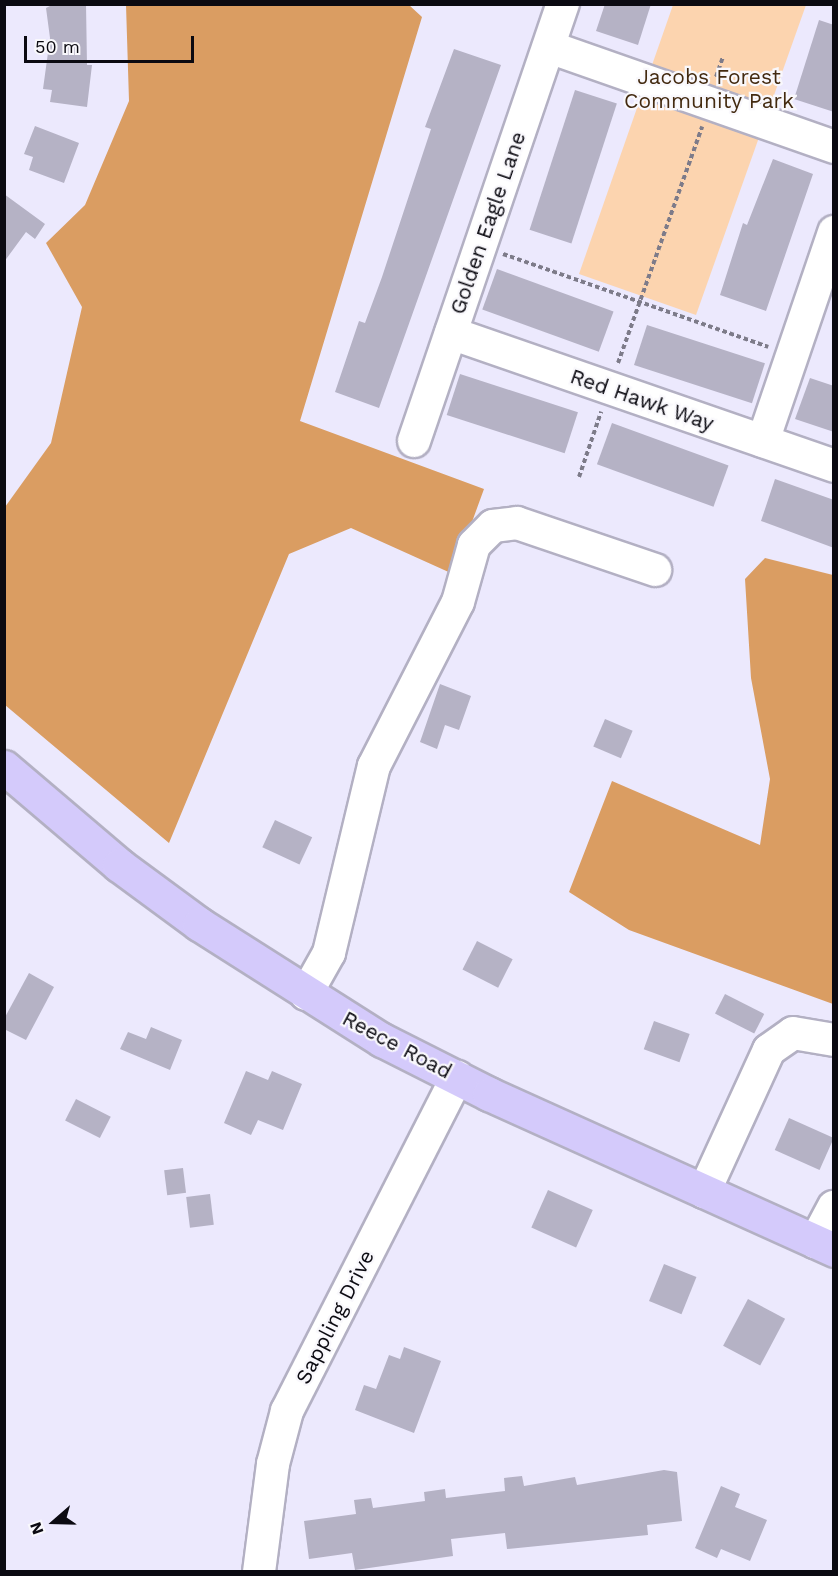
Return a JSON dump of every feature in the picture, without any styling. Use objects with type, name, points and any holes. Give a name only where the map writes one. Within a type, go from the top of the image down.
[{"type":"main road","name":"Reece Road","points":[[4,767],[119,865],[306,994],[456,1077],[824,1246]]},
{"type":"street","name":"Golden Eagle Lane","points":[[414,441],[563,4]]},
{"type":"street","points":[[549,47],[834,147]]},
{"type":"street","points":[[763,441],[834,232]]},
{"type":"street","name":"Red Hawk Way","points":[[451,333],[834,466]]},
{"type":"street","points":[[306,994],[329,953],[374,766],[458,602],[474,545],[494,526],[516,523],[655,570]]},
{"type":"street","points":[[704,1192],[769,1050],[793,1033],[834,1040]]},
{"type":"street","name":"Sappling Drive","points":[[259,1572],[271,1475],[287,1411],[456,1077]]},
{"type":"street","points":[[824,1246],[834,1207]]},
{"type":"path","points":[[714,81],[723,57]]},
{"type":"path","points":[[616,369],[702,126]]},
{"type":"path","points":[[492,249],[778,351]]},
{"type":"path","points":[[579,477],[606,400]]},
{"type":"green space","name":"Jacobs Forest Community Park","points":[[673,5],[806,5],[696,315],[579,274]]},
{"type":"shaded area","points":[[126,5],[409,5],[422,17],[300,421],[484,489],[453,574],[351,528],[289,554],[169,843],[5,705],[5,507],[51,443],[82,307],[46,243],[85,205],[129,101]]},
{"type":"shaded area","points":[[765,558],[833,575],[833,1004],[629,930],[569,892],[612,781],[760,845],[770,779],[751,678],[745,579]]},
{"type":"building","points":[[54,4],[86,4],[87,65],[92,65],[87,107],[50,102],[52,90],[43,89],[50,38],[46,8]]},
{"type":"building","points":[[605,4],[651,4],[638,45],[596,31]]},
{"type":"building","points":[[819,20],[834,25],[834,112],[794,99]]},
{"type":"building","points":[[454,49],[501,65],[379,408],[335,392],[359,321],[365,323],[382,277],[431,129],[425,127]]},
{"type":"building","points":[[575,90],[617,104],[571,243],[530,230]]},
{"type":"building","points":[[35,126],[79,143],[64,183],[29,170],[33,157],[24,154]]},
{"type":"building","points":[[773,159],[813,174],[766,311],[720,295],[743,223],[747,225]]},
{"type":"building","points":[[4,194],[45,224],[35,239],[26,232],[4,262]]},
{"type":"building","points":[[497,269],[614,311],[599,352],[482,309]]},
{"type":"building","points":[[647,325],[765,363],[752,403],[634,365]]},
{"type":"building","points":[[460,374],[578,412],[565,453],[447,415]]},
{"type":"building","points":[[810,378],[834,386],[834,432],[795,419]]},
{"type":"building","points":[[612,423],[729,465],[713,507],[597,464]]},
{"type":"building","points":[[775,479],[834,500],[834,548],[761,521]]},
{"type":"building","points":[[440,684],[471,696],[459,730],[445,725],[437,749],[420,742]]},
{"type":"building","points":[[605,719],[633,731],[621,758],[593,747]]},
{"type":"building","points":[[275,820],[312,837],[299,865],[262,847]]},
{"type":"building","points":[[477,941],[513,959],[498,988],[462,970]]},
{"type":"building","points":[[29,973],[54,987],[26,1040],[4,1029],[4,1019]]},
{"type":"building","points":[[725,994],[764,1014],[754,1034],[715,1014]]},
{"type":"building","points":[[654,1021],[690,1034],[679,1062],[644,1049]]},
{"type":"building","points":[[151,1027],[182,1040],[170,1070],[120,1049],[128,1032],[146,1039]]},
{"type":"building","points":[[246,1071],[268,1080],[272,1071],[302,1084],[283,1130],[258,1120],[251,1135],[224,1123]]},
{"type":"building","points":[[76,1099],[111,1117],[100,1138],[65,1120]]},
{"type":"building","points":[[789,1118],[834,1138],[820,1170],[775,1150]]},
{"type":"building","points":[[183,1168],[186,1193],[167,1195],[164,1170]]},
{"type":"building","points":[[548,1190],[593,1210],[576,1247],[531,1227]]},
{"type":"building","points":[[210,1194],[214,1225],[190,1228],[186,1197]]},
{"type":"building","points":[[664,1264],[696,1277],[681,1314],[649,1301]]},
{"type":"building","points":[[748,1299],[785,1319],[760,1366],[723,1346]]},
{"type":"building","points":[[404,1347],[441,1361],[414,1433],[355,1410],[364,1385],[376,1389],[389,1355],[400,1359]]},
{"type":"building","points":[[664,1470],[677,1472],[682,1521],[647,1525],[648,1535],[507,1549],[505,1533],[451,1539],[453,1556],[355,1570],[352,1553],[309,1559],[304,1521],[356,1514],[354,1500],[371,1498],[373,1508],[425,1501],[424,1492],[445,1489],[446,1498],[505,1491],[504,1478],[522,1476],[524,1486],[575,1477],[577,1485]]},
{"type":"building","points":[[721,1486],[740,1494],[735,1507],[767,1520],[750,1561],[721,1549],[717,1558],[695,1548]]}]
